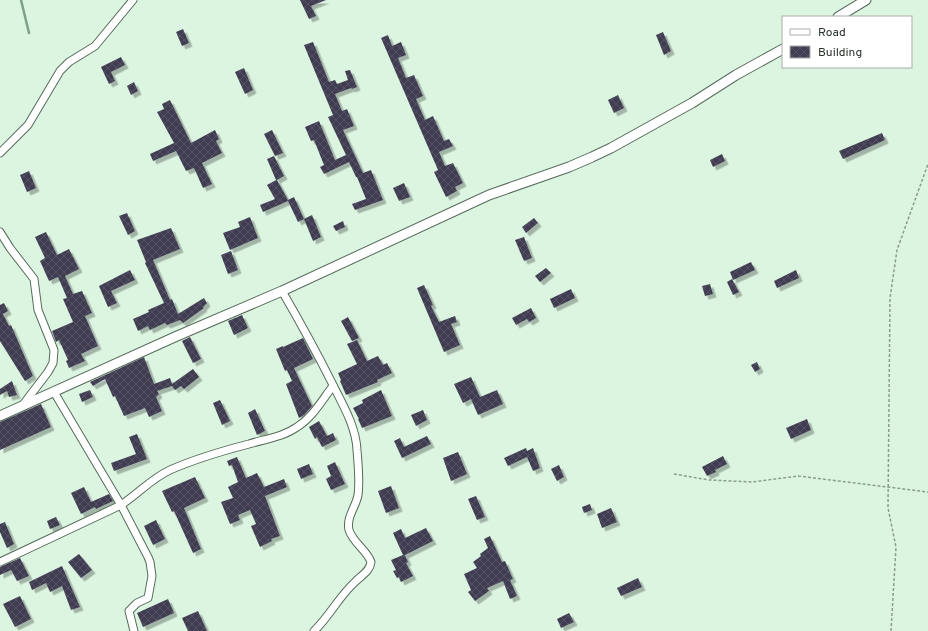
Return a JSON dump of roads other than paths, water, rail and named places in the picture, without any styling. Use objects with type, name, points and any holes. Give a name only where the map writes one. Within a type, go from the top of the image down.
[{"type":"street","points":[[0,152],[28,125],[60,71],[69,62],[95,46],[133,0]]},
{"type":"street","points":[[840,16],[866,0]]},
{"type":"street","points":[[0,416],[177,336],[282,291],[489,195],[569,167],[611,148],[692,103],[736,75],[782,50]]},
{"type":"street","points":[[0,232],[10,248],[34,279],[38,310],[54,353],[53,363],[48,372],[20,407]]},
{"type":"street","points":[[282,291],[342,403],[353,429],[357,449],[358,493],[350,516],[349,530],[371,562],[369,569],[347,589],[326,619],[314,631]]},
{"type":"street","points":[[0,562],[121,505],[153,480],[170,470],[232,448],[281,435],[290,431],[309,418],[333,386]]},
{"type":"street","points":[[54,392],[121,505],[148,557],[151,567],[152,582],[148,598],[137,603],[129,611],[134,631]]},
{"type":"waterway","points":[[21,0],[29,33]]}]
